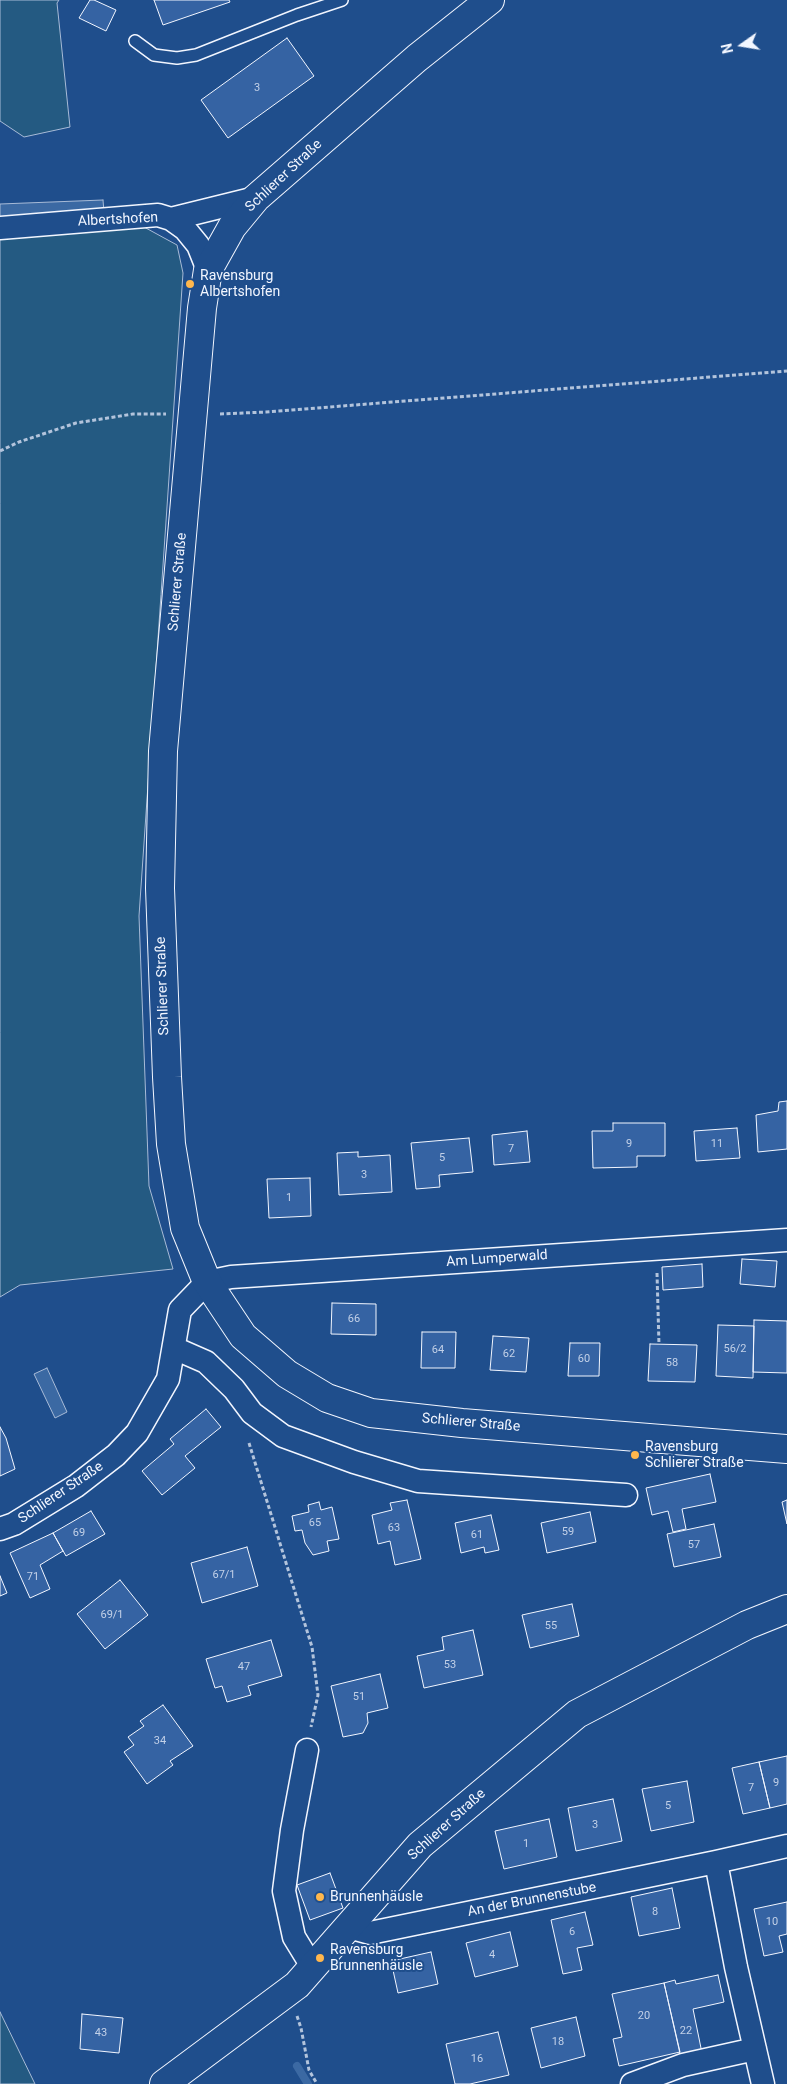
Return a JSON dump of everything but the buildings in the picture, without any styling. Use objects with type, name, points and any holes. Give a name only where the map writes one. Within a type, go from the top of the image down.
[{"type":"main road","name":"Schlierer Straße","points":[[490,0],[417,58],[256,198],[232,227],[208,270],[202,308],[192,414],[163,751],[160,906],[171,1144],[185,1228],[208,1282],[243,1336],[288,1374],[327,1398],[371,1413],[462,1423],[787,1449]]},
{"type":"main road","name":"Schlierer Straße","points":[[164,2084],[288,1992],[312,1968],[420,1845],[577,1714],[747,1625],[787,1609]]},
{"type":"street","points":[[171,219],[256,198]]},
{"type":"street","name":"Albertshofen","points":[[0,228],[158,215],[171,219],[185,229],[198,245],[208,270]]},
{"type":"street","name":"Am Lumperwald","points":[[208,1282],[230,1277],[787,1240]]},
{"type":"street","name":"Schlierer Straße","points":[[0,1529],[14,1524],[76,1486],[116,1455],[137,1433],[168,1379],[180,1310],[208,1282]]},
{"type":"street","points":[[174,1348],[206,1362],[234,1389],[252,1413],[283,1436],[354,1462],[418,1481],[626,1495]]},
{"type":"street","points":[[307,1750],[292,1830],[284,1891],[294,1937],[312,1968]]},
{"type":"street","name":"An der Brunnenstube","points":[[348,1927],[370,1933],[787,1846]]},
{"type":"street","points":[[716,1862],[736,1967],[762,2084]]},
{"type":"street","points":[[632,2084],[683,2065],[755,2049]]},
{"type":"lane","points":[[135,41],[154,55],[177,58],[196,56],[297,15],[342,0]]},
{"type":"path","points":[[0,451],[19,442],[76,422],[133,414],[266,412],[787,371]]},
{"type":"path","points":[[656,1264],[659,1345]]},
{"type":"path","points":[[249,1443],[312,1647],[318,1695],[307,1750]]},
{"type":"path","points":[[288,1992],[301,2028],[308,2070],[317,2084]]},
{"type":"shaded area","points":[[0,0],[59,0],[57,3],[70,127],[24,137],[0,121]]},
{"type":"shaded area","points":[[103,200],[104,212],[0,219],[0,204]]},
{"type":"shaded area","points":[[144,227],[177,245],[183,273],[139,916],[149,1186],[173,1269],[20,1285],[0,1297],[0,239]]},
{"type":"shaded area","points":[[47,1368],[67,1412],[55,1418],[34,1374]]},
{"type":"shaded area","points":[[0,2012],[35,2084],[0,2084]]},
{"type":"waterway","points":[[297,2066],[308,2084]]},
{"type":"place","name":"Ravensburg Albertshofen","points":[[190,284]]},
{"type":"place","name":"Ravensburg Schlierer Straße","points":[[635,1455]]},
{"type":"place","name":"Brunnenhäusle","points":[[320,1897]]},
{"type":"place","name":"Ravensburg Brunnenhäusle","points":[[320,1958]]}]
